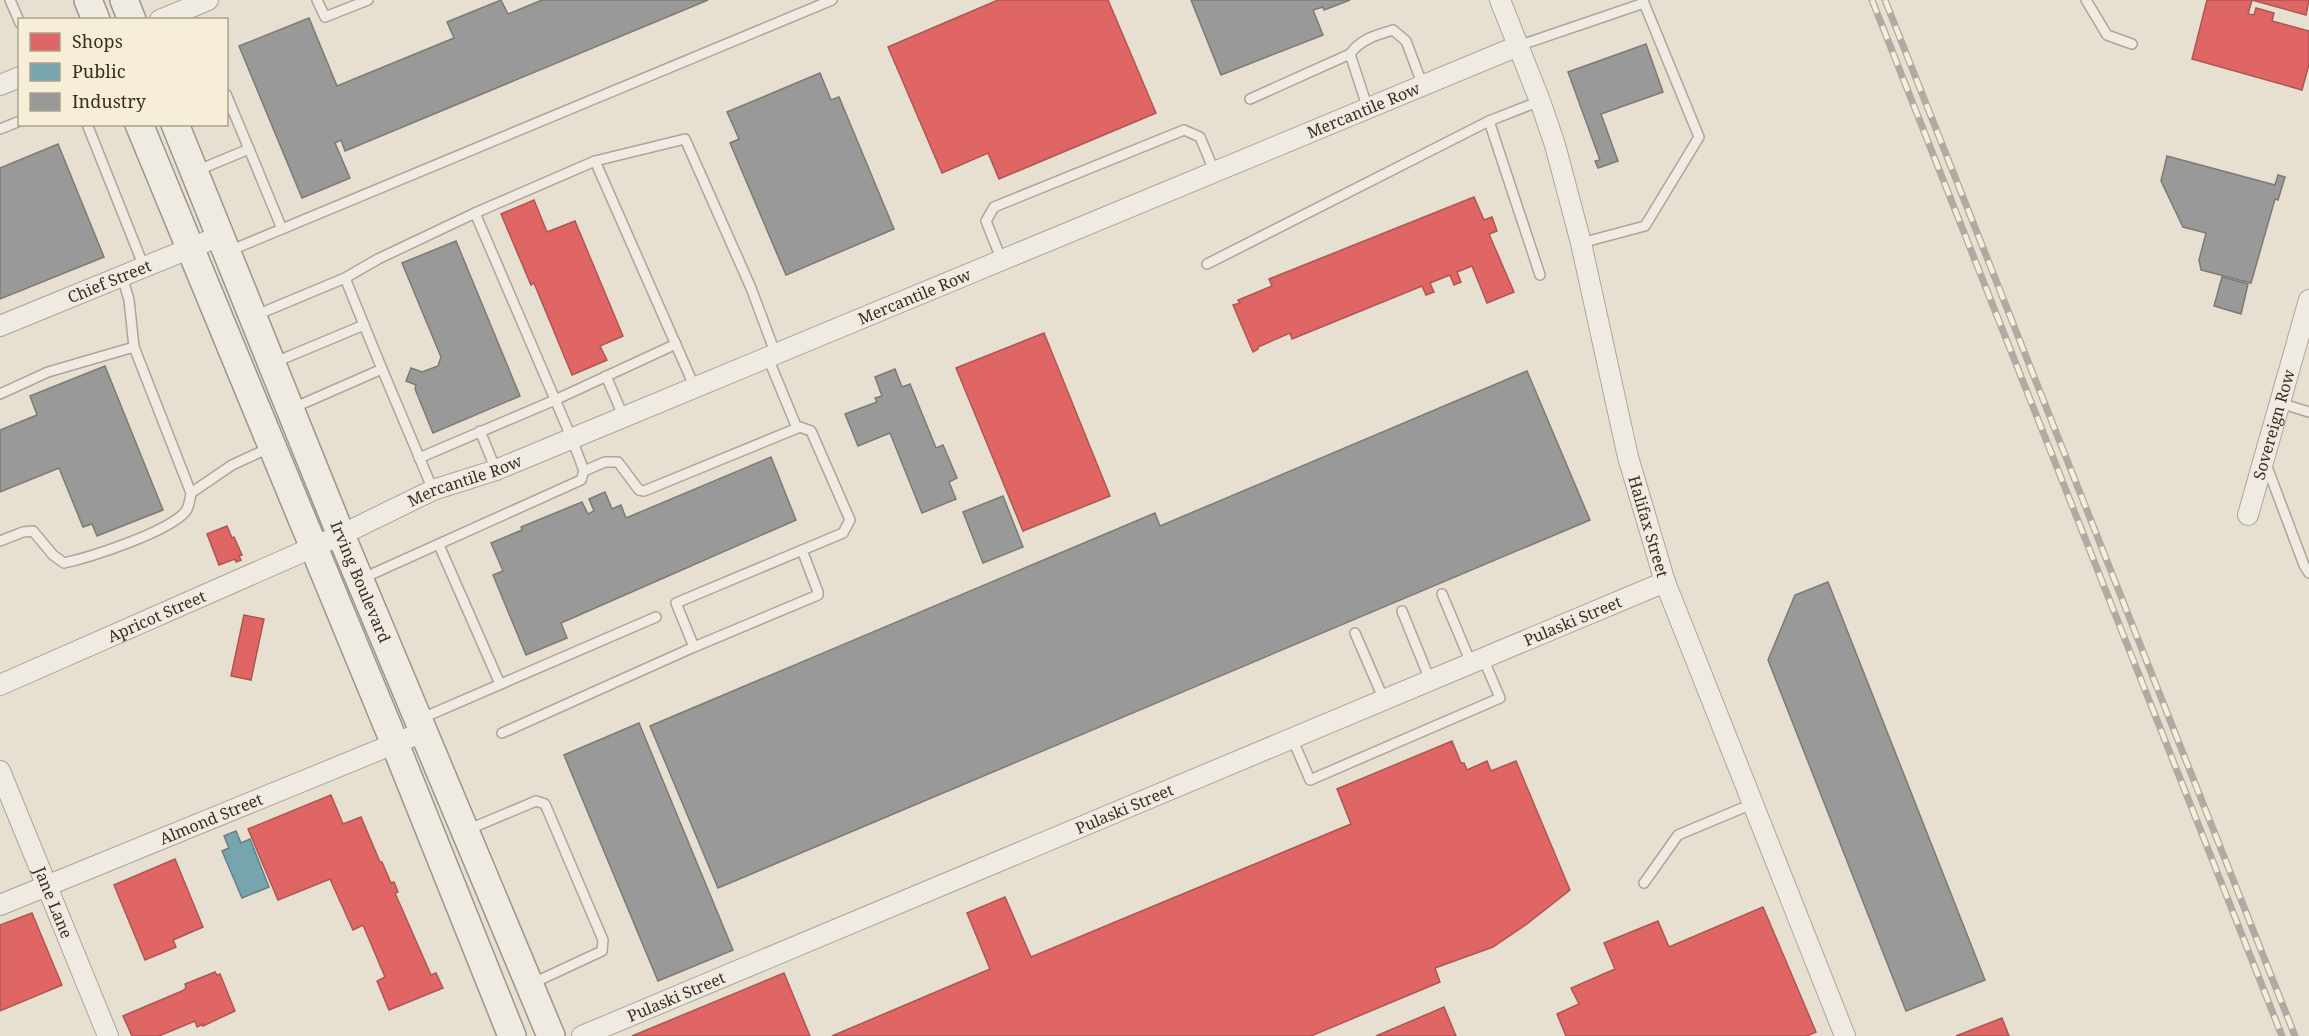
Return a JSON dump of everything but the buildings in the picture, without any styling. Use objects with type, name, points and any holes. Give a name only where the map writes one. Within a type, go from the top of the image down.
[{"type":"main road","points":[[88,0],[95,18]]},
{"type":"main road","points":[[124,0],[131,18]]},
{"type":"main road","name":"Irving Boulevard","points":[[140,126],[395,744],[512,1036]]},
{"type":"main road","name":"Irving Boulevard","points":[[176,126],[340,535],[551,1036]]},
{"type":"street","name":"Halifax Street","points":[[1500,0],[1540,101],[1555,146],[1581,243],[1628,457],[1665,582],[1845,1036]]},
{"type":"street","points":[[167,18],[198,9]]},
{"type":"street","name":"Mercantile Row","points":[[313,547],[433,490],[496,470],[624,418],[1518,46]]},
{"type":"street","name":"Chief Street","points":[[0,326],[189,248],[223,244]]},
{"type":"street","name":"Sovereign Row","points":[[2248,515],[2309,300]]},
{"type":"street","name":"Apricot Street","points":[[0,684],[313,547]]},
{"type":"street","name":"Pulaski Street","points":[[582,1036],[1665,582]]},
{"type":"street","name":"Almond Street","points":[[0,905],[395,744],[420,726]]},
{"type":"street","name":"Jane Lane","points":[[0,771],[108,1036]]},
{"type":"lane","points":[[10,0],[18,18]]},
{"type":"lane","points":[[317,0],[325,17],[368,0]]},
{"type":"lane","points":[[223,244],[282,229],[831,0]]},
{"type":"lane","points":[[2086,0],[2107,35],[2132,44]]},
{"type":"lane","points":[[1518,46],[1644,3],[1699,137],[1645,226],[1581,243]]},
{"type":"lane","points":[[1250,99],[1350,54],[1359,43],[1393,30],[1406,41],[1422,86]]},
{"type":"lane","points":[[1350,54],[1368,109]]},
{"type":"lane","points":[[228,99],[282,229]]},
{"type":"lane","points":[[1207,264],[1489,121],[1540,101]]},
{"type":"lane","points":[[1489,121],[1540,275]]},
{"type":"lane","points":[[0,129],[18,122]]},
{"type":"lane","points":[[88,126],[144,267]]},
{"type":"lane","points":[[1002,261],[986,221],[994,207],[1184,130],[1200,137],[1215,173]]},
{"type":"lane","points":[[252,317],[345,278],[378,259],[475,213],[595,161],[685,139],[751,288],[797,428]]},
{"type":"lane","points":[[194,171],[249,149]]},
{"type":"lane","points":[[595,161],[695,388]]},
{"type":"lane","points":[[359,580],[582,480],[584,471],[572,439],[475,213]]},
{"type":"lane","points":[[0,541],[22,532],[33,531],[53,555],[64,563],[94,556],[171,524],[187,510],[191,493],[134,347],[129,300],[122,276]]},
{"type":"lane","points":[[345,278],[433,490]]},
{"type":"lane","points":[[271,364],[364,325]]},
{"type":"lane","points":[[419,458],[555,400],[676,344]]},
{"type":"lane","points":[[0,394],[48,372],[134,347]]},
{"type":"lane","points":[[290,410],[382,369]]},
{"type":"lane","points":[[606,376],[624,418]]},
{"type":"lane","points":[[2280,403],[2309,412]]},
{"type":"lane","points":[[584,471],[605,462],[618,462],[639,490],[644,491],[797,428],[811,431],[850,520],[843,533],[676,603],[694,647]]},
{"type":"lane","points":[[480,431],[496,470]]},
{"type":"lane","points":[[191,493],[232,465],[272,447]]},
{"type":"lane","points":[[2264,459],[2304,566],[2309,573]]},
{"type":"lane","points":[[439,545],[500,684]]},
{"type":"lane","points":[[502,734],[694,647],[818,595],[802,550]]},
{"type":"lane","points":[[1292,738],[1310,780],[1500,698],[1477,661],[1442,594]]},
{"type":"lane","points":[[1402,611],[1430,680]]},
{"type":"lane","points":[[420,726],[500,684],[656,617]]},
{"type":"lane","points":[[1355,633],[1384,699]]},
{"type":"lane","points":[[464,831],[536,801],[545,804],[603,940],[602,951],[530,985]]},
{"type":"lane","points":[[1644,883],[1678,835],[1752,804]]},
{"type":"railway","points":[[1872,0],[2282,1036]]},
{"type":"railway","points":[[1885,0],[2295,1036]]}]
